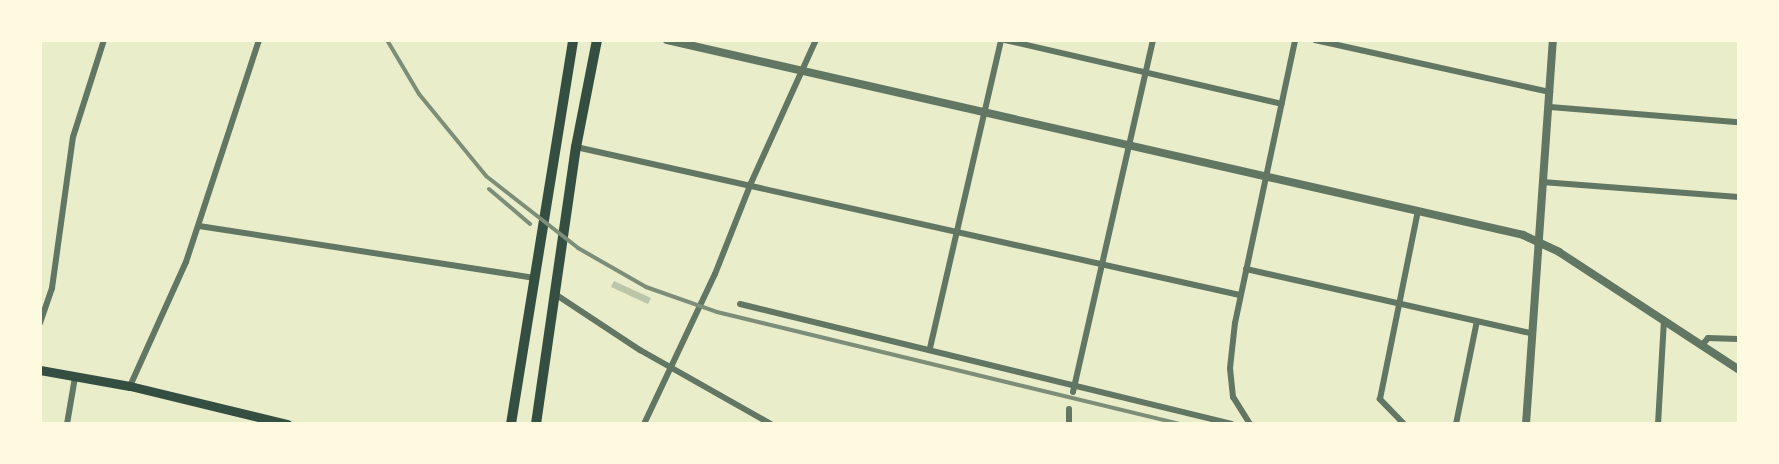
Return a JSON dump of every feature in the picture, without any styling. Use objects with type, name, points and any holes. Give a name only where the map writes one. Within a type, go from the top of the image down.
[{"type":"highway","points":[[511,423],[537,278],[573,40]]},
{"type":"highway","points":[[536,423],[553,293],[576,147],[597,40]]},
{"type":"main road","points":[[40,370],[130,386],[287,423]]},
{"type":"street","points":[[40,323],[52,288],[73,137],[104,40]]},
{"type":"street","points":[[130,386],[148,352],[199,226],[259,40]]},
{"type":"street","points":[[667,40],[804,69],[985,114],[1538,240],[1738,369]]},
{"type":"street","points":[[644,423],[672,368],[751,183],[816,40]]},
{"type":"street","points":[[930,348],[1003,40],[1145,75],[1282,104]]},
{"type":"street","points":[[1073,392],[1153,40]]},
{"type":"street","points":[[1250,423],[1233,397],[1230,368],[1240,295],[1296,40]]},
{"type":"street","points":[[1315,40],[1550,92]]},
{"type":"street","points":[[1526,423],[1553,40]]},
{"type":"street","points":[[1550,107],[1738,122]]},
{"type":"street","points":[[576,147],[751,183],[1240,295]]},
{"type":"street","points":[[1542,182],[1738,197]]},
{"type":"street","points":[[1404,423],[1380,399],[1418,211]]},
{"type":"street","points":[[199,226],[537,278]]},
{"type":"street","points":[[1246,269],[1531,333]]},
{"type":"street","points":[[553,293],[672,368],[771,423]]},
{"type":"street","points":[[740,304],[1075,383],[1232,423]]},
{"type":"street","points":[[1658,423],[1664,320]]},
{"type":"street","points":[[1456,423],[1477,321]]},
{"type":"street","points":[[1702,345],[1708,338],[1738,339]]},
{"type":"street","points":[[67,423],[75,376]]},
{"type":"street","points":[[1069,409],[1069,423]]},
{"type":"building","points":[[614,281],[651,298],[648,304],[611,287]]},
{"type":"railway","points":[[387,40],[419,94],[486,176],[578,248],[646,287],[717,312],[1181,424]]},
{"type":"railway","points":[[489,189],[530,224]]}]
